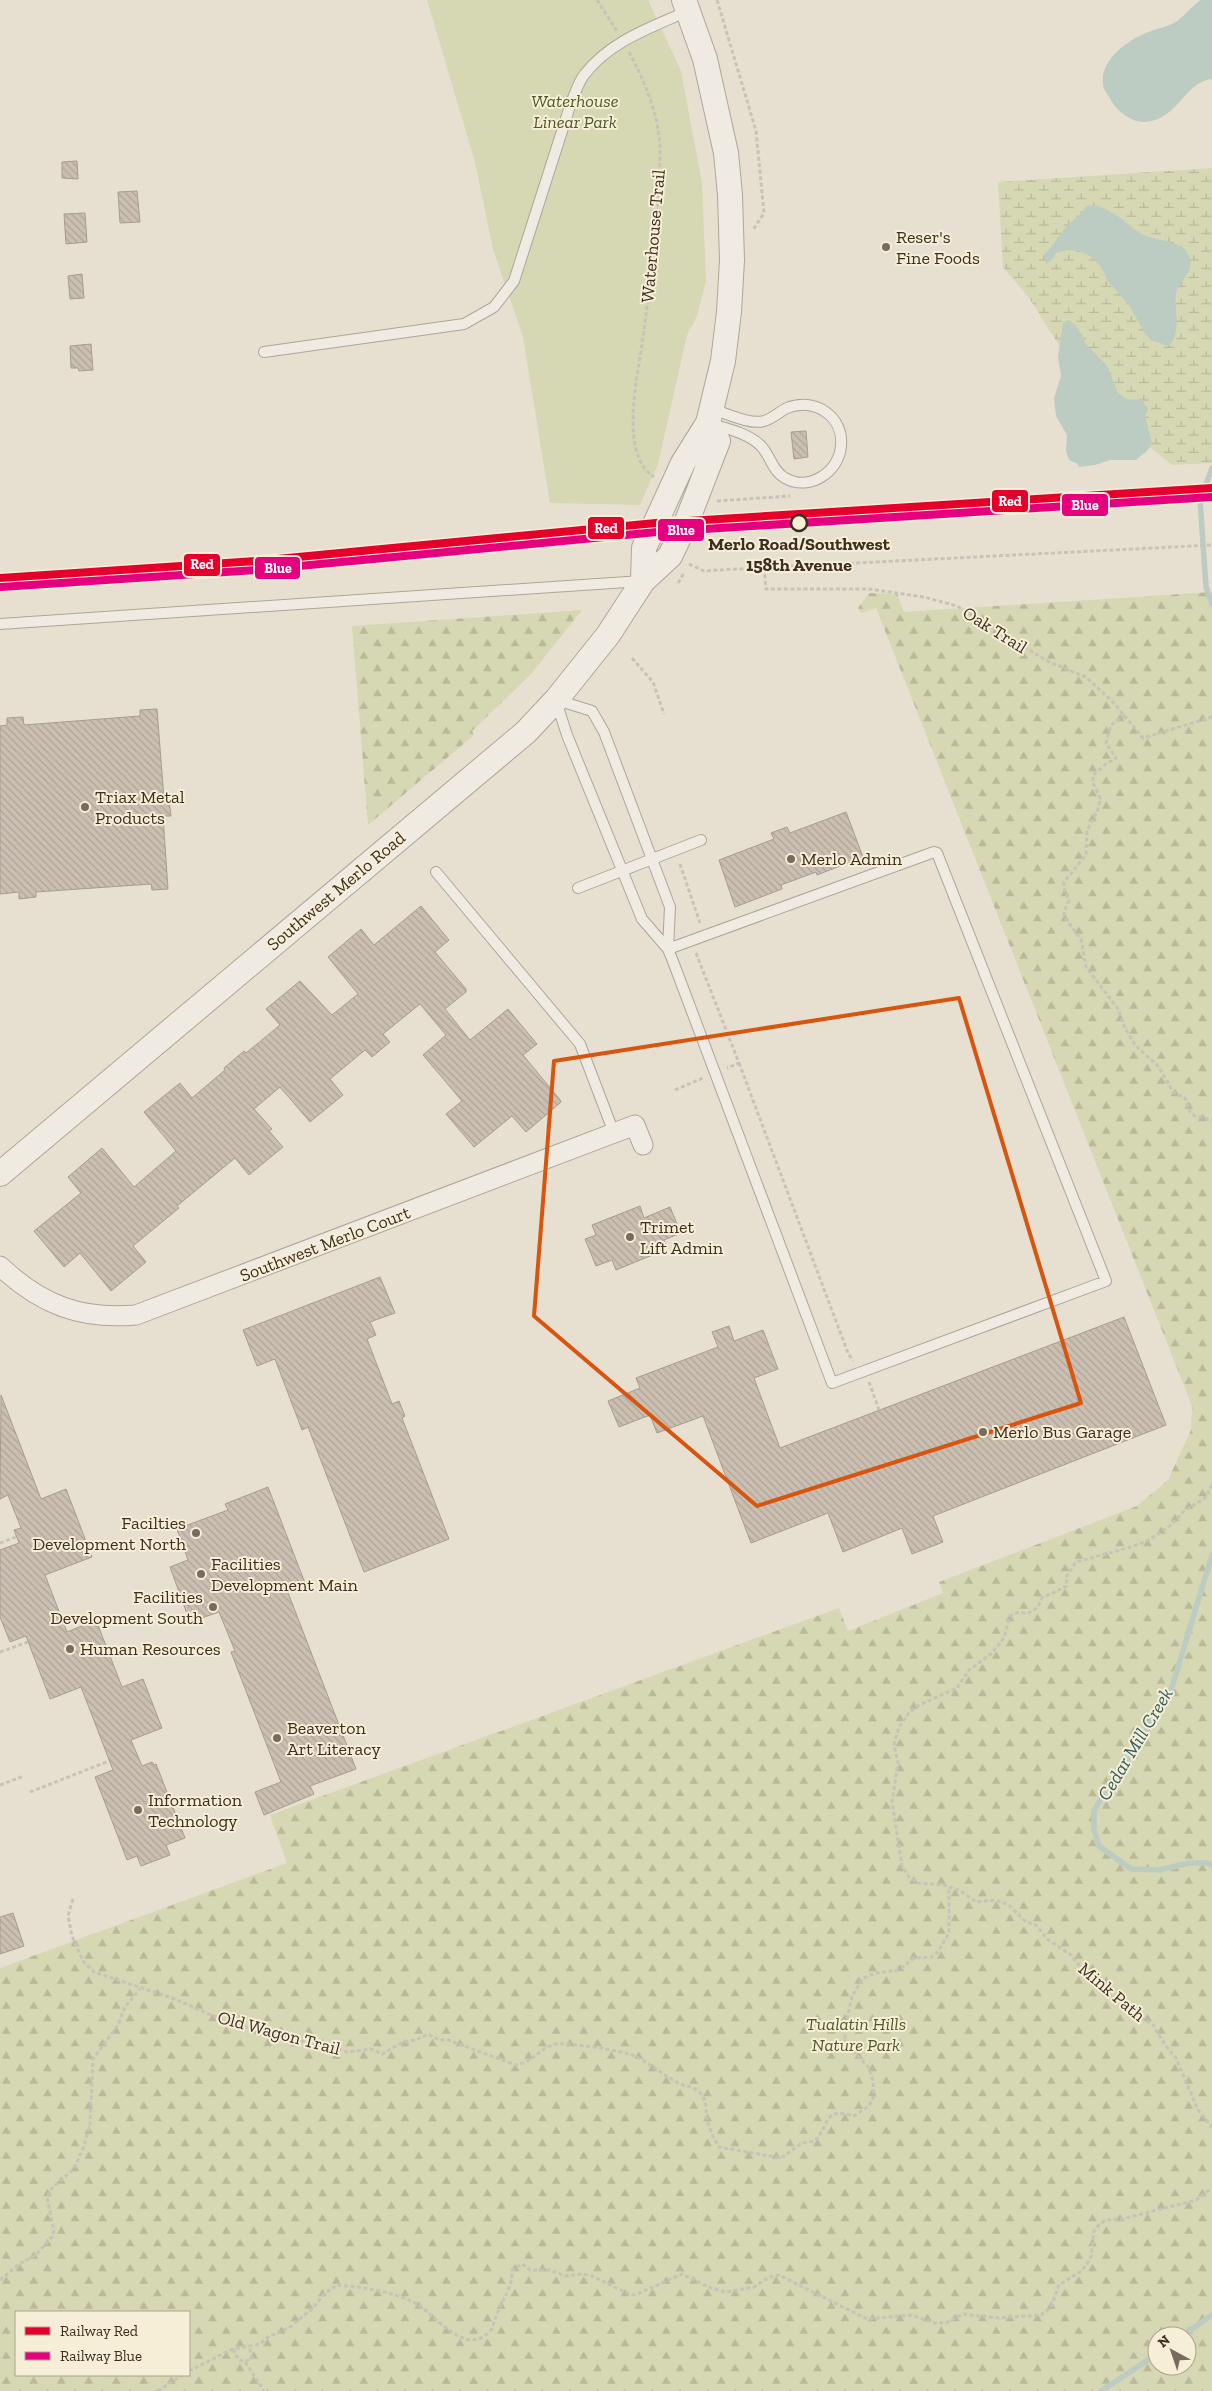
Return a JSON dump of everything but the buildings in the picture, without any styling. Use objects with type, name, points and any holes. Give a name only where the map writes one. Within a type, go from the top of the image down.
[{"type":"street","points":[[686,5],[716,104],[730,195],[732,260],[729,312],[723,361],[710,416]]},
{"type":"street","name":"Southwest Merlo Road","points":[[0,1174],[526,732],[556,700],[608,635],[643,581],[670,556],[687,521],[718,441],[710,416]]},
{"type":"street","name":"Southwest Merlo Court","points":[[0,1266],[28,1290],[58,1305],[85,1315],[111,1317],[136,1315],[614,1133],[635,1126],[643,1145]]},
{"type":"lane","points":[[264,352],[464,324],[494,307],[514,281],[571,103],[583,76],[602,55],[622,40],[686,5]]},
{"type":"lane","points":[[803,405],[815,406],[827,412],[835,421],[840,432],[841,445],[839,457],[832,468],[823,476],[810,482],[798,482],[785,478],[776,470],[761,446],[710,416],[763,421],[788,408],[803,405]]},
{"type":"lane","points":[[0,624],[643,581]]},
{"type":"lane","points":[[556,700],[592,711],[604,732],[670,907],[668,949]]},
{"type":"lane","points":[[556,700],[567,735],[642,920],[668,949],[832,1383],[1106,1281],[938,852],[668,949]]},
{"type":"lane","points":[[578,888],[701,840]]},
{"type":"lane","points":[[436,872],[580,1044],[614,1133]]},
{"type":"path","name":"Waterhouse Trail","points":[[597,0],[622,40],[648,93],[658,134],[660,151],[652,272],[636,388],[633,428],[639,460],[643,468],[655,478]]},
{"type":"path","points":[[708,502],[795,496],[798,482]]},
{"type":"path","points":[[688,564],[704,570],[764,568],[1212,545]]},
{"type":"path","name":"Oak Trail","points":[[764,568],[766,589],[870,589],[924,597],[957,606],[1049,662],[1086,677],[1125,715],[1143,738],[1212,717]]},
{"type":"path","points":[[632,658],[653,682],[664,714]]},
{"type":"path","points":[[1125,715],[1111,725],[1106,742],[1114,751],[1116,758],[1093,775],[1093,783],[1100,798],[1099,807],[1087,831],[1086,854],[1064,882],[1069,901],[1064,911],[1064,917],[1081,938],[1086,967],[1118,1009],[1125,1028],[1135,1045],[1159,1067],[1173,1092],[1184,1098],[1190,1112],[1195,1116],[1212,1120]]},
{"type":"path","points":[[680,864],[700,922],[696,951],[848,1353],[851,1359],[863,1371],[880,1410]]},
{"type":"path","points":[[674,1090],[739,1063]]},
{"type":"path","points":[[949,1887],[917,1883],[909,1877],[902,1866],[892,1795],[898,1762],[894,1744],[899,1726],[909,1713],[919,1705],[957,1688],[969,1670],[991,1654],[1004,1638],[1010,1616],[1019,1612],[1024,1614],[1036,1610],[1040,1606],[1042,1598],[1068,1585],[1066,1577],[1071,1566],[1076,1562],[1132,1547],[1162,1532],[1184,1511],[1205,1498],[1212,1485]]},
{"type":"path","points":[[0,1543],[16,1537]]},
{"type":"path","points":[[0,1652],[28,1642]]},
{"type":"path","points":[[30,1792],[109,1761]]},
{"type":"path","points":[[0,1785],[24,1776]]},
{"type":"path","name":"Old Wagon Trail","points":[[73,1899],[68,1916],[74,1940],[86,1966],[104,1976],[172,1998],[240,2025],[309,2043],[325,2043],[348,2052],[371,2049],[382,2054],[403,2042],[416,2040],[428,2034],[439,2040],[448,2040],[516,2065],[527,2063],[541,2051],[556,2044],[575,2044],[636,2056],[682,2085],[695,2088],[700,2093],[706,2103],[706,2116],[719,2148],[781,2158],[802,2144],[815,2141],[828,2117],[835,2114],[854,2116],[868,2106],[874,2096],[873,2081],[869,2068],[845,2042],[845,2028],[852,1996],[863,1978],[870,1974],[899,1970],[914,1958],[932,1957],[938,1953],[949,1933],[949,1887]]},
{"type":"path","name":"Mink Path","points":[[949,1887],[961,1891],[976,1902],[996,1900],[1010,1906],[1025,1921],[1036,1925],[1047,1940],[1070,1954],[1088,1977],[1103,1987],[1122,2005],[1153,2025],[1165,2045],[1176,2058],[1198,2110],[1212,2127]]},
{"type":"path","points":[[0,2280],[19,2264],[36,2255],[52,2237],[54,2231],[48,2197],[52,2188],[77,2163],[88,2132],[93,2059],[118,2025],[126,2007],[140,1989]]},
{"type":"path","points":[[190,2370],[233,2349],[260,2344],[268,2337],[290,2327],[313,2308],[324,2294],[337,2285],[381,2292],[420,2305],[431,2317],[466,2339],[473,2340],[484,2336],[492,2328],[513,2280],[512,2270],[522,2264],[530,2270],[550,2270],[565,2276],[585,2274],[629,2294],[635,2294],[682,2274],[711,2288],[726,2292],[754,2287],[769,2277],[779,2275],[867,2319],[910,2315],[935,2323],[946,2323],[963,2314],[999,2318],[1041,2314],[1051,2307],[1059,2285],[1081,2271],[1091,2258],[1094,2231],[1100,2224],[1106,2220],[1122,2219],[1196,2200],[1212,2188]]},
{"type":"path","points":[[245,2362],[252,2358],[250,2345]]},
{"type":"path","points":[[233,2349],[238,2359],[245,2362],[264,2391]]},
{"type":"path","points":[[158,2391],[180,2376]]},
{"type":"highlighted area","points":[[959,998],[1081,1403],[757,1506],[534,1316],[554,1061]]},
{"type":"green space","name":"Waterhouse Linear Park","points":[[427,0],[648,0],[681,71],[702,183],[706,281],[697,316],[687,335],[658,464],[640,505],[550,503],[523,337],[493,249],[475,162]]},
{"type":"green space","points":[[1212,168],[1212,463],[1172,465],[1142,441],[1071,364],[1029,298],[1003,267],[998,182]]},
{"type":"green space","name":"Tualatin Hills Nature Park","points":[[1212,592],[1212,2391],[0,2391],[0,1968],[287,1863],[270,1815],[839,1608],[848,1631],[943,1593],[939,1582],[1137,1506],[1168,1480],[1191,1430],[1192,1406],[876,608],[861,613],[858,608],[869,593],[897,594],[904,612]]},
{"type":"green space","points":[[582,610],[531,674],[472,731],[474,735],[368,825],[352,626]]},
{"type":"shaded area","points":[[1201,0],[1212,0],[1212,79],[1203,81],[1187,93],[1173,109],[1155,120],[1139,122],[1125,115],[1114,105],[1104,89],[1104,70],[1108,62],[1114,54],[1130,41],[1176,22]]},
{"type":"shaded area","points":[[1095,205],[1116,215],[1141,233],[1177,244],[1187,253],[1191,264],[1188,273],[1177,289],[1177,321],[1175,334],[1169,346],[1151,340],[1144,332],[1129,305],[1107,280],[1099,265],[1087,254],[1072,250],[1064,251],[1056,253],[1052,260],[1046,264],[1044,255],[1064,229],[1086,206]]},
{"type":"shaded area","points":[[1069,320],[1076,326],[1086,344],[1107,366],[1118,393],[1126,399],[1142,400],[1148,409],[1145,416],[1152,443],[1148,450],[1136,460],[1110,460],[1095,465],[1079,467],[1078,464],[1069,460],[1066,451],[1067,435],[1056,416],[1054,398],[1061,376],[1058,357],[1063,323]]},
{"type":"waterway","name":"Cedar Mill Creek","points":[[1212,468],[1200,500],[1206,587],[1212,604]]},
{"type":"waterway","name":"Cedar Mill Creek","points":[[1212,1555],[1172,1687],[1132,1755],[1109,1784],[1094,1811],[1094,1830],[1099,1846],[1131,1869],[1159,1870],[1189,1863],[1207,1863],[1212,1865]]},
{"type":"waterway","name":"Cedar Mill Creek","points":[[1196,2326],[1212,2315]]},
{"type":"waterway","name":"Cedar Mill Creek","points":[[1101,2391],[1147,2361]]},
{"type":"rail line","name":"Red","points":[[0,578],[256,561],[656,523],[1212,488]]},
{"type":"rail line","name":"Blue","points":[[1,587],[257,570],[657,532],[1212,497]]},
{"type":"place","name":"Reser's Fine Foods","points":[[886,247]]},
{"type":"place","name":"Merlo Road/Southwest 158th Avenue","points":[[799,523]]},
{"type":"place","name":"Triax Metal Products","points":[[85,807]]},
{"type":"place","name":"Merlo Admin","points":[[791,859]]},
{"type":"place","name":"Trimet Lift Admin","points":[[630,1237]]},
{"type":"place","name":"Merlo Bus Garage","points":[[983,1432]]},
{"type":"place","name":"Facilties Development North","points":[[196,1533]]},
{"type":"place","name":"Facilities Development Main","points":[[201,1574]]},
{"type":"place","name":"Facilities Development South","points":[[213,1607]]},
{"type":"place","name":"Human Resources","points":[[70,1649]]},
{"type":"place","name":"Beaverton Art Literacy","points":[[277,1738]]},
{"type":"place","name":"Information Technology","points":[[138,1810]]}]
